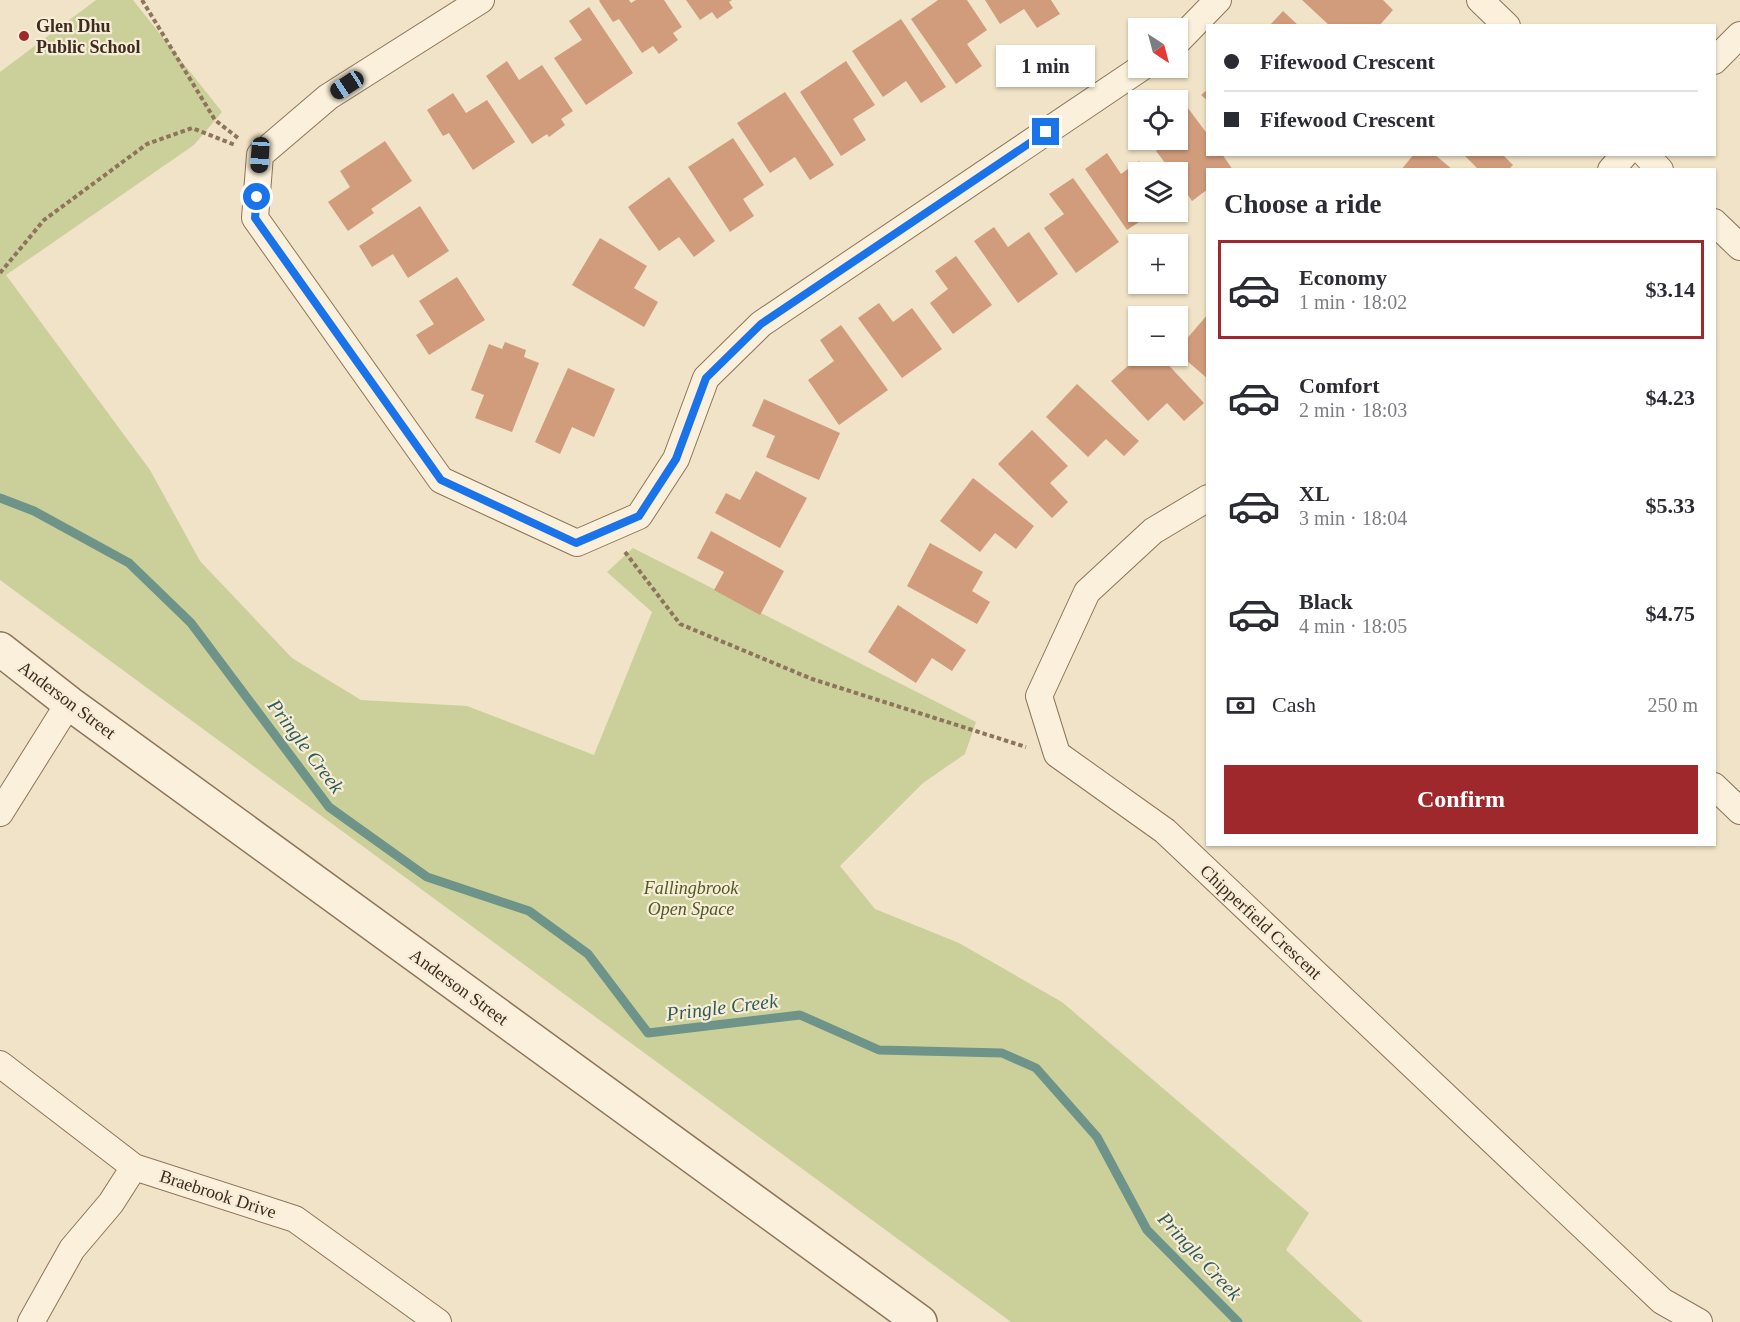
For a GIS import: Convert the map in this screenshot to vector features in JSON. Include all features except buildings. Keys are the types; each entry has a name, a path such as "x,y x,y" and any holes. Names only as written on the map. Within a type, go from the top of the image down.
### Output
{"street":[{"path":"481,0 328,97 260,155 255,218 441,480 576,543 639,516 676,459 706,378 761,324 1128,77"},
{"path":"1188,31 1218,0"},
{"path":"1480,0 1505,24"},
{"path":"1716,59 1740,35"},
{"path":"1613,168 1623,156"},
{"path":"1646,156 1658,168"},
{"path":"1716,224 1740,247"},
{"name":"Chipperfield Crescent","path":"1206,499 1153,531 1087,592 1039,696 1057,754 1165,831 1662,1301 1699,1322"},
{"name":"Anderson Street","path":"0,649 69,703 921,1322"},
{"path":"0,813 69,703"},
{"path":"1716,788 1740,811"},
{"name":"Braebrook Drive","path":"0,1064 134,1167 295,1219 438,1322"},
{"path":"31,1322 72,1249 111,1203 134,1167"}],"path":[{"path":"142,0 215,120 260,155"},
{"path":"0,273 44,220 147,144 192,128 260,155"},
{"path":"608,530 680,624 812,679 1065,759"}],"green space":[{"name":"Fallingbrook Open Space","path":"96,0 133,0 222,112 194,145 6,275 150,470 200,561 292,658 361,700 467,706 594,755 652,612 607,572 633,548 976,722 965,754 923,783 840,866 875,909 959,943 1062,1002 1309,1213 1286,1250 1363,1322 1011,1322 0,580 0,72"}],"waterway":[{"name":"Pringle Creek","path":"0,498 34,511 129,563 191,623 329,807 427,877 529,911 588,954 648,1033 800,1015 879,1050 1002,1053 1036,1068 1097,1137 1147,1230 1238,1322"}],"place":[{"name":"Glen Dhu Public School","path":"24,36"}],"route":[{"path":"257,197 255,218 441,480 576,543 639,516 676,459 706,378 761,324 1046,132"}]}
